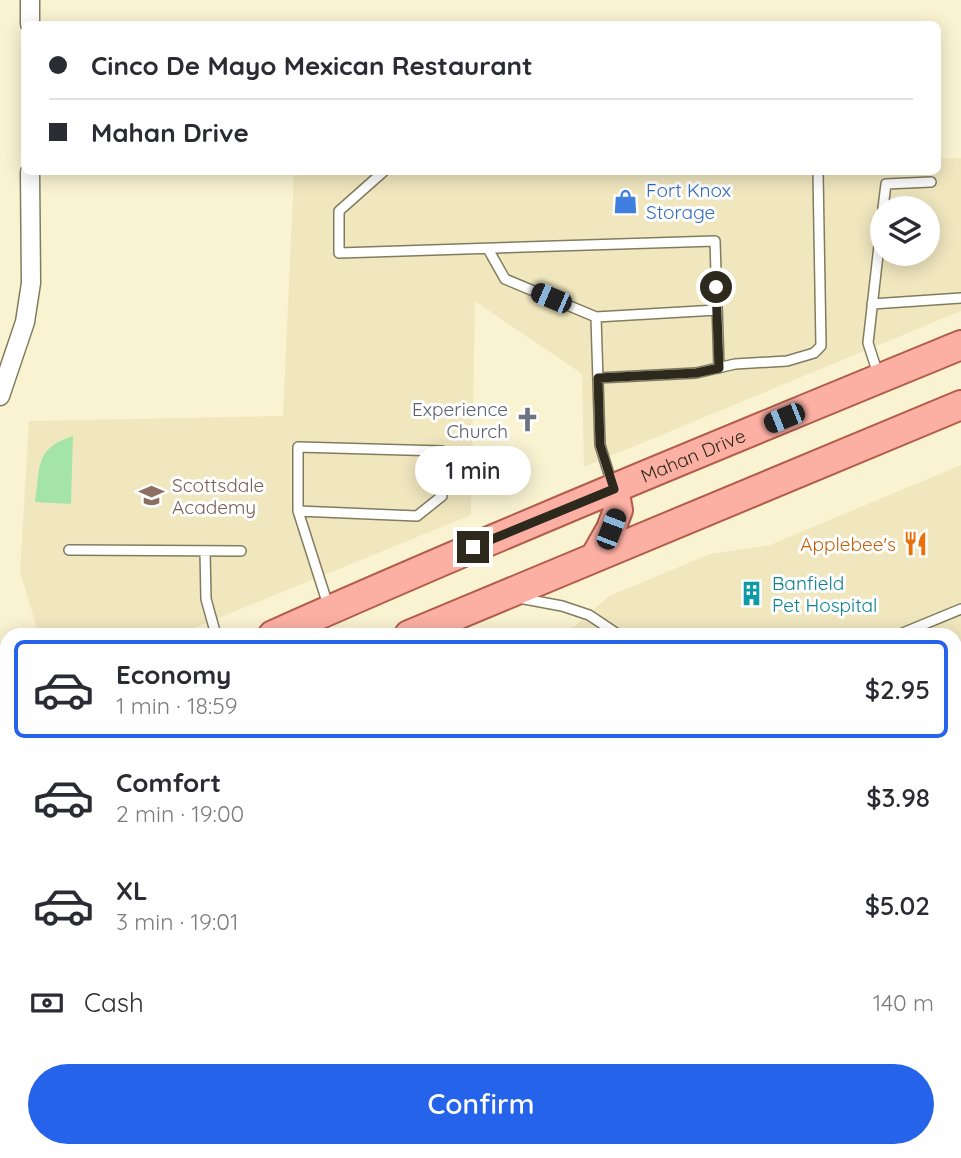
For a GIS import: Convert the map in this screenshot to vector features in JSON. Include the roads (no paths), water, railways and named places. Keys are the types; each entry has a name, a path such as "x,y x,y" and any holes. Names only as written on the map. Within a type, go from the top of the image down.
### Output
{"main road":[{"name":"Mahan Drive","path":"289,628 961,345"},
{"path":"426,628 961,405"},
{"path":"595,557 618,510 614,489"}],"street":[{"path":"30,0 30,21"},
{"path":"0,396 24,322 31,283 30,175"}],"lane":[{"path":"380,175 339,211 339,254 715,241 719,368"},
{"path":"598,378 696,373 735,364 787,361 814,353 821,346 818,175"},
{"path":"884,196 886,184 931,182"},
{"path":"488,249 505,279 596,317 717,310"},
{"path":"876,266 868,343 880,379"},
{"path":"872,304 961,298"},
{"path":"596,317 600,445 614,489"},
{"path":"298,511 417,516 442,496 442,451 298,447 298,511 330,610"},
{"path":"69,550 241,551"},
{"path":"205,551 206,599 214,628"},
{"path":"504,595 562,606 589,615 608,628"},
{"path":"915,628 961,609"}],"place":[{"name":"Fort Knox Storage","path":"626,201"},
{"name":"Experience Church","path":"528,420"},
{"name":"Scottsdale Academy","path":"152,496"},
{"name":"Applebee's","path":"916,544"},
{"name":"Banfield Pet Hospital","path":"752,594"}]}
